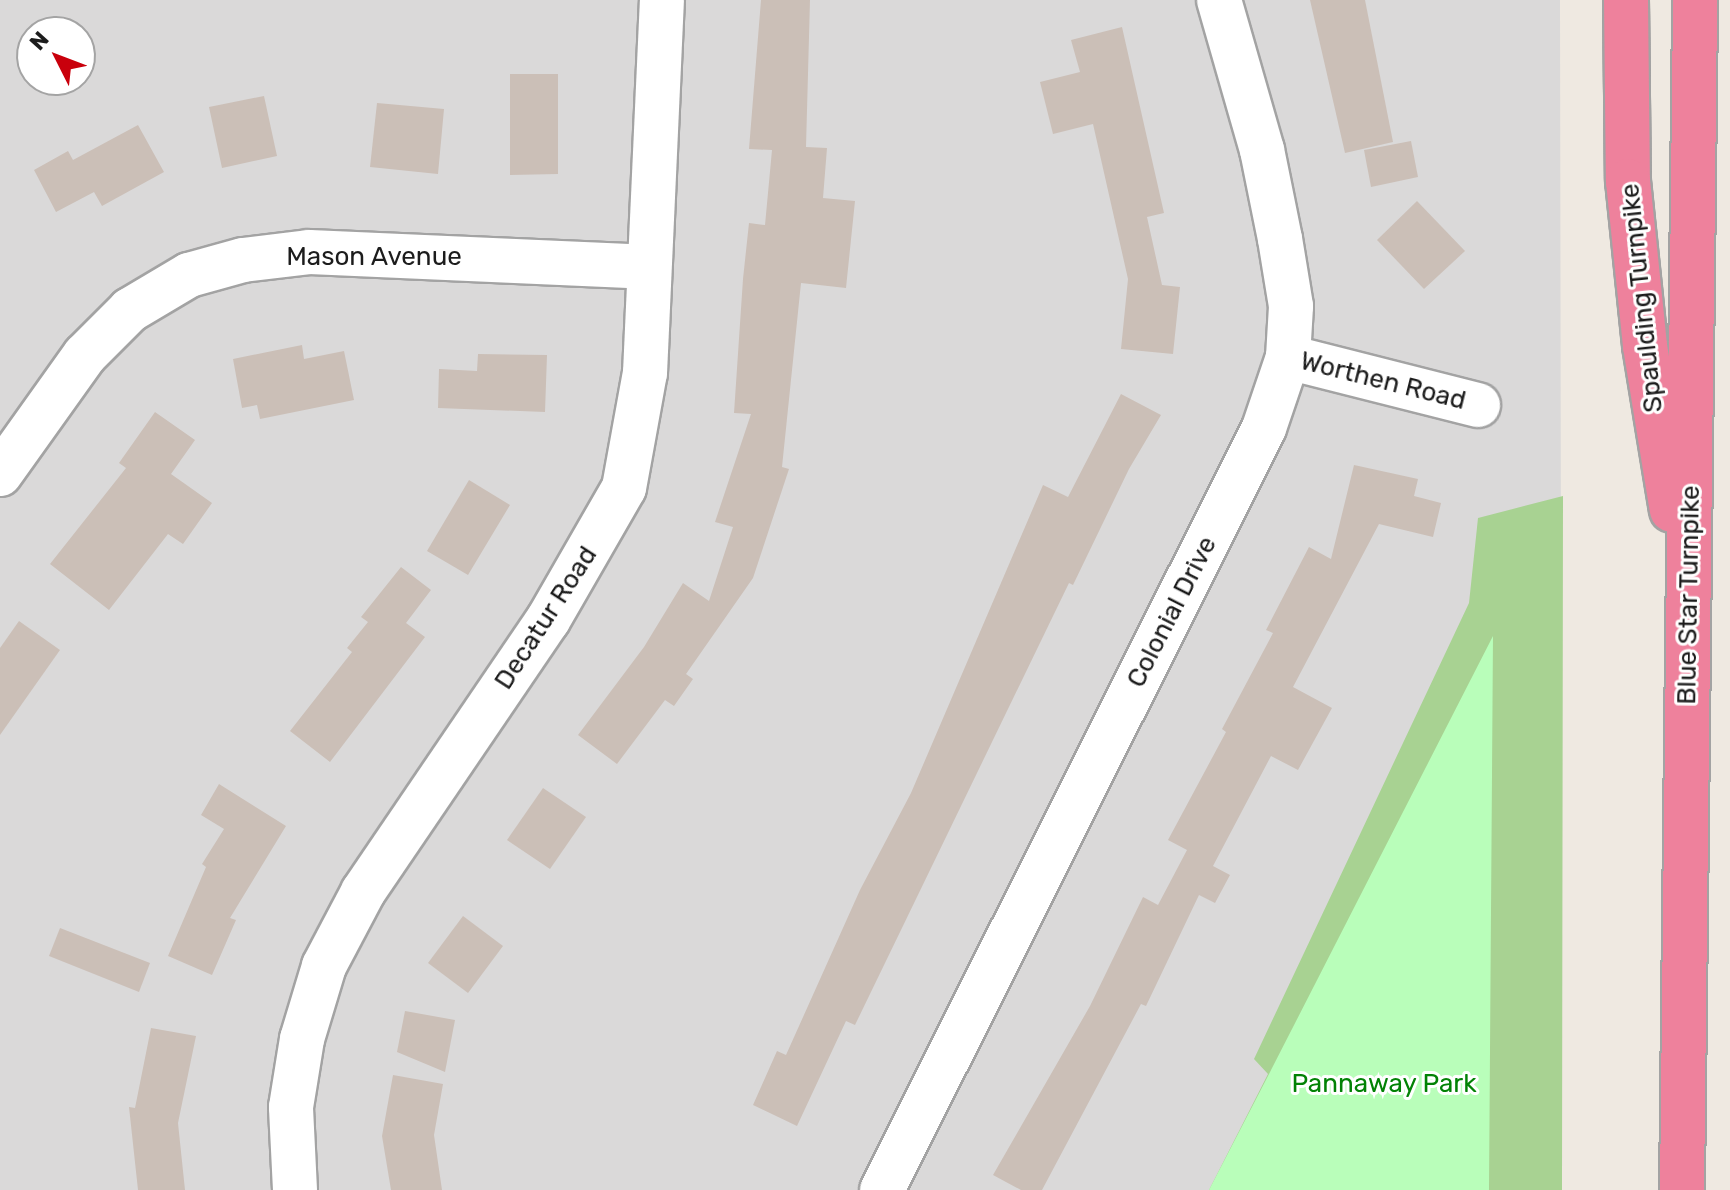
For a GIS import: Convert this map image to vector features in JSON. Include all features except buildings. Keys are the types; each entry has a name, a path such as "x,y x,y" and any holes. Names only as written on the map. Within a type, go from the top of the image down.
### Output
{"highway":[{"name":"Spaulding Turnpike","path":"1626,0 1628,181 1645,346 1659,451 1689,593"},
{"name":"Blue Star Turnpike","path":"1682,1190 1695,0"}],"street":[{"name":"Decatur Road","path":"295,1190 291,1107 302,1039 324,966 363,892 548,620 624,488 645,373 647,267 662,0"},
{"name":"Colonial Drive","path":"882,1190 1264,428 1288,357 1291,306 1280,239 1262,150 1219,0"},
{"name":"Mason Avenue","path":"0,474 85,355 130,310 189,275 243,260 309,252 647,267"},
{"name":"Worthen Road","path":"1288,357 1478,405"}],"shaded area":[{"path":"0,0 1560,0 1562,1190 0,1190"}],"green space":[{"path":"1563,496 1562,1190 1209,1190 1268,1074 1254,1059 1469,603 1478,518"},
{"name":"Pannaway Park","path":"1493,636 1489,1190 1209,1190 1269,1074"}]}
